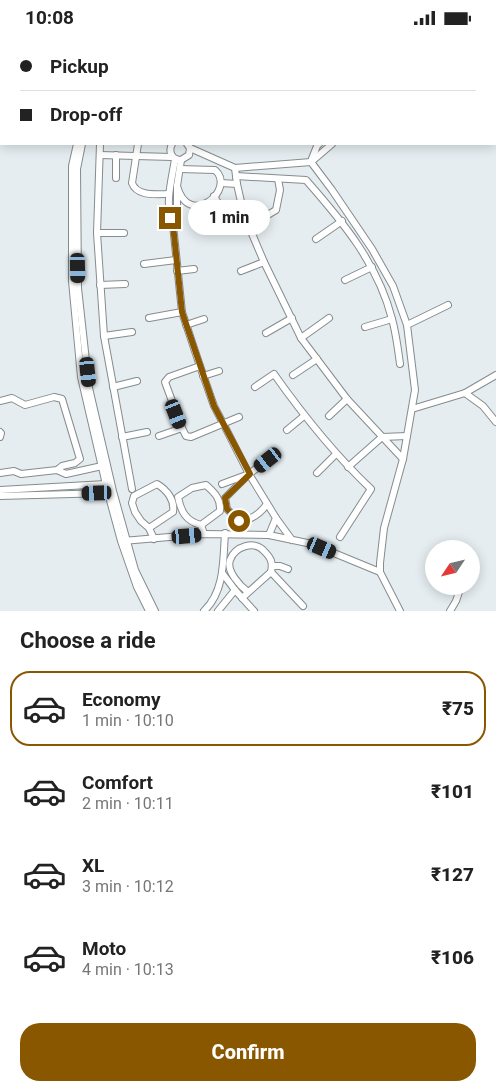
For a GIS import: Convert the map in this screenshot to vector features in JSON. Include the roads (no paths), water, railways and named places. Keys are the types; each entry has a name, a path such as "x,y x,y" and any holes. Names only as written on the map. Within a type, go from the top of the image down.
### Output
{"street":[{"path":"77,145 72,167 72,281 81,377 108,493 138,587 149,611"},
{"path":"82,145 77,169 78,288 89,389 124,541 135,570 155,611"},
{"path":"100,145 97,233 104,336 132,489"},
{"path":"138,145 132,183 136,191 169,195"},
{"path":"172,145 170,151 176,158 180,169 177,186 177,219 173,225"},
{"path":"311,162 318,145"},
{"path":"100,155 187,157 188,146 236,168 311,162 331,145"},
{"path":"116,155 116,178"},
{"path":"176,158 169,195 170,218 173,225 182,312 200,366 223,423 276,519 292,540"},
{"path":"311,162 372,249 393,286 407,325 416,391 402,459 384,528 380,572 400,611"},
{"path":"236,168 237,184 246,220 301,338 347,399 402,459"},
{"path":"177,186 183,200 197,207 205,204 214,196 219,190 221,183 219,174 215,170 180,169"},
{"path":"236,176 306,180 342,221 372,267 392,319 400,364"},
{"path":"246,220 266,216 276,210 280,190 278,179"},
{"path":"221,183 237,184"},
{"path":"214,196 225,215"},
{"path":"316,239 342,221"},
{"path":"97,233 124,233"},
{"path":"144,264 176,260"},
{"path":"241,271 264,262"},
{"path":"345,280 372,267"},
{"path":"177,271 194,269"},
{"path":"100,285 125,283"},
{"path":"407,325 448,305"},
{"path":"149,318 182,312"},
{"path":"266,333 292,318"},
{"path":"301,338 330,318"},
{"path":"186,325 204,319"},
{"path":"365,327 392,319"},
{"path":"104,336 132,332"},
{"path":"292,375 317,359"},
{"path":"200,366 169,377 165,382 184,434 188,437 239,417"},
{"path":"204,376 218,371"},
{"path":"255,387 274,374 304,416 336,454 371,489 340,537"},
{"path":"412,409 464,393 496,375"},
{"path":"113,387 137,381"},
{"path":"464,393 483,406 496,422"},
{"path":"0,401 12,398 25,405 54,397 62,399 80,459 57,470"},
{"path":"329,416 347,399"},
{"path":"287,430 304,416"},
{"path":"159,436 182,428"},
{"path":"0,432 0,437"},
{"path":"122,437 147,432"},
{"path":"348,467 382,437 407,436"},
{"path":"317,473 336,454"},
{"path":"268,460 225,498 227,509 239,521 248,521 268,504"},
{"path":"0,473 14,471 21,474 57,470 66,474 102,466"},
{"path":"222,484 250,474"},
{"path":"0,490 106,484"},
{"path":"149,528 173,512 174,505 166,489 157,484 134,496 132,503 135,513 149,528 154,539"},
{"path":"206,485 215,493 220,504 220,511 201,525 190,521 184,516 178,497 192,489 206,485"},
{"path":"0,496 108,493"},
{"path":"269,535 276,519"},
{"path":"201,525 204,534"},
{"path":"124,541 225,533 269,535 312,544 380,572"},
{"path":"204,611 209,606 218,589 222,574 225,533"},
{"path":"248,592 233,575 230,568 230,560 235,553 254,543 262,547 271,558 272,569 303,606"},
{"path":"242,598 272,569 280,566 288,569"},
{"path":"222,574 254,611"},
{"path":"218,611 235,590"},
{"path":"450,611 458,595"}]}
